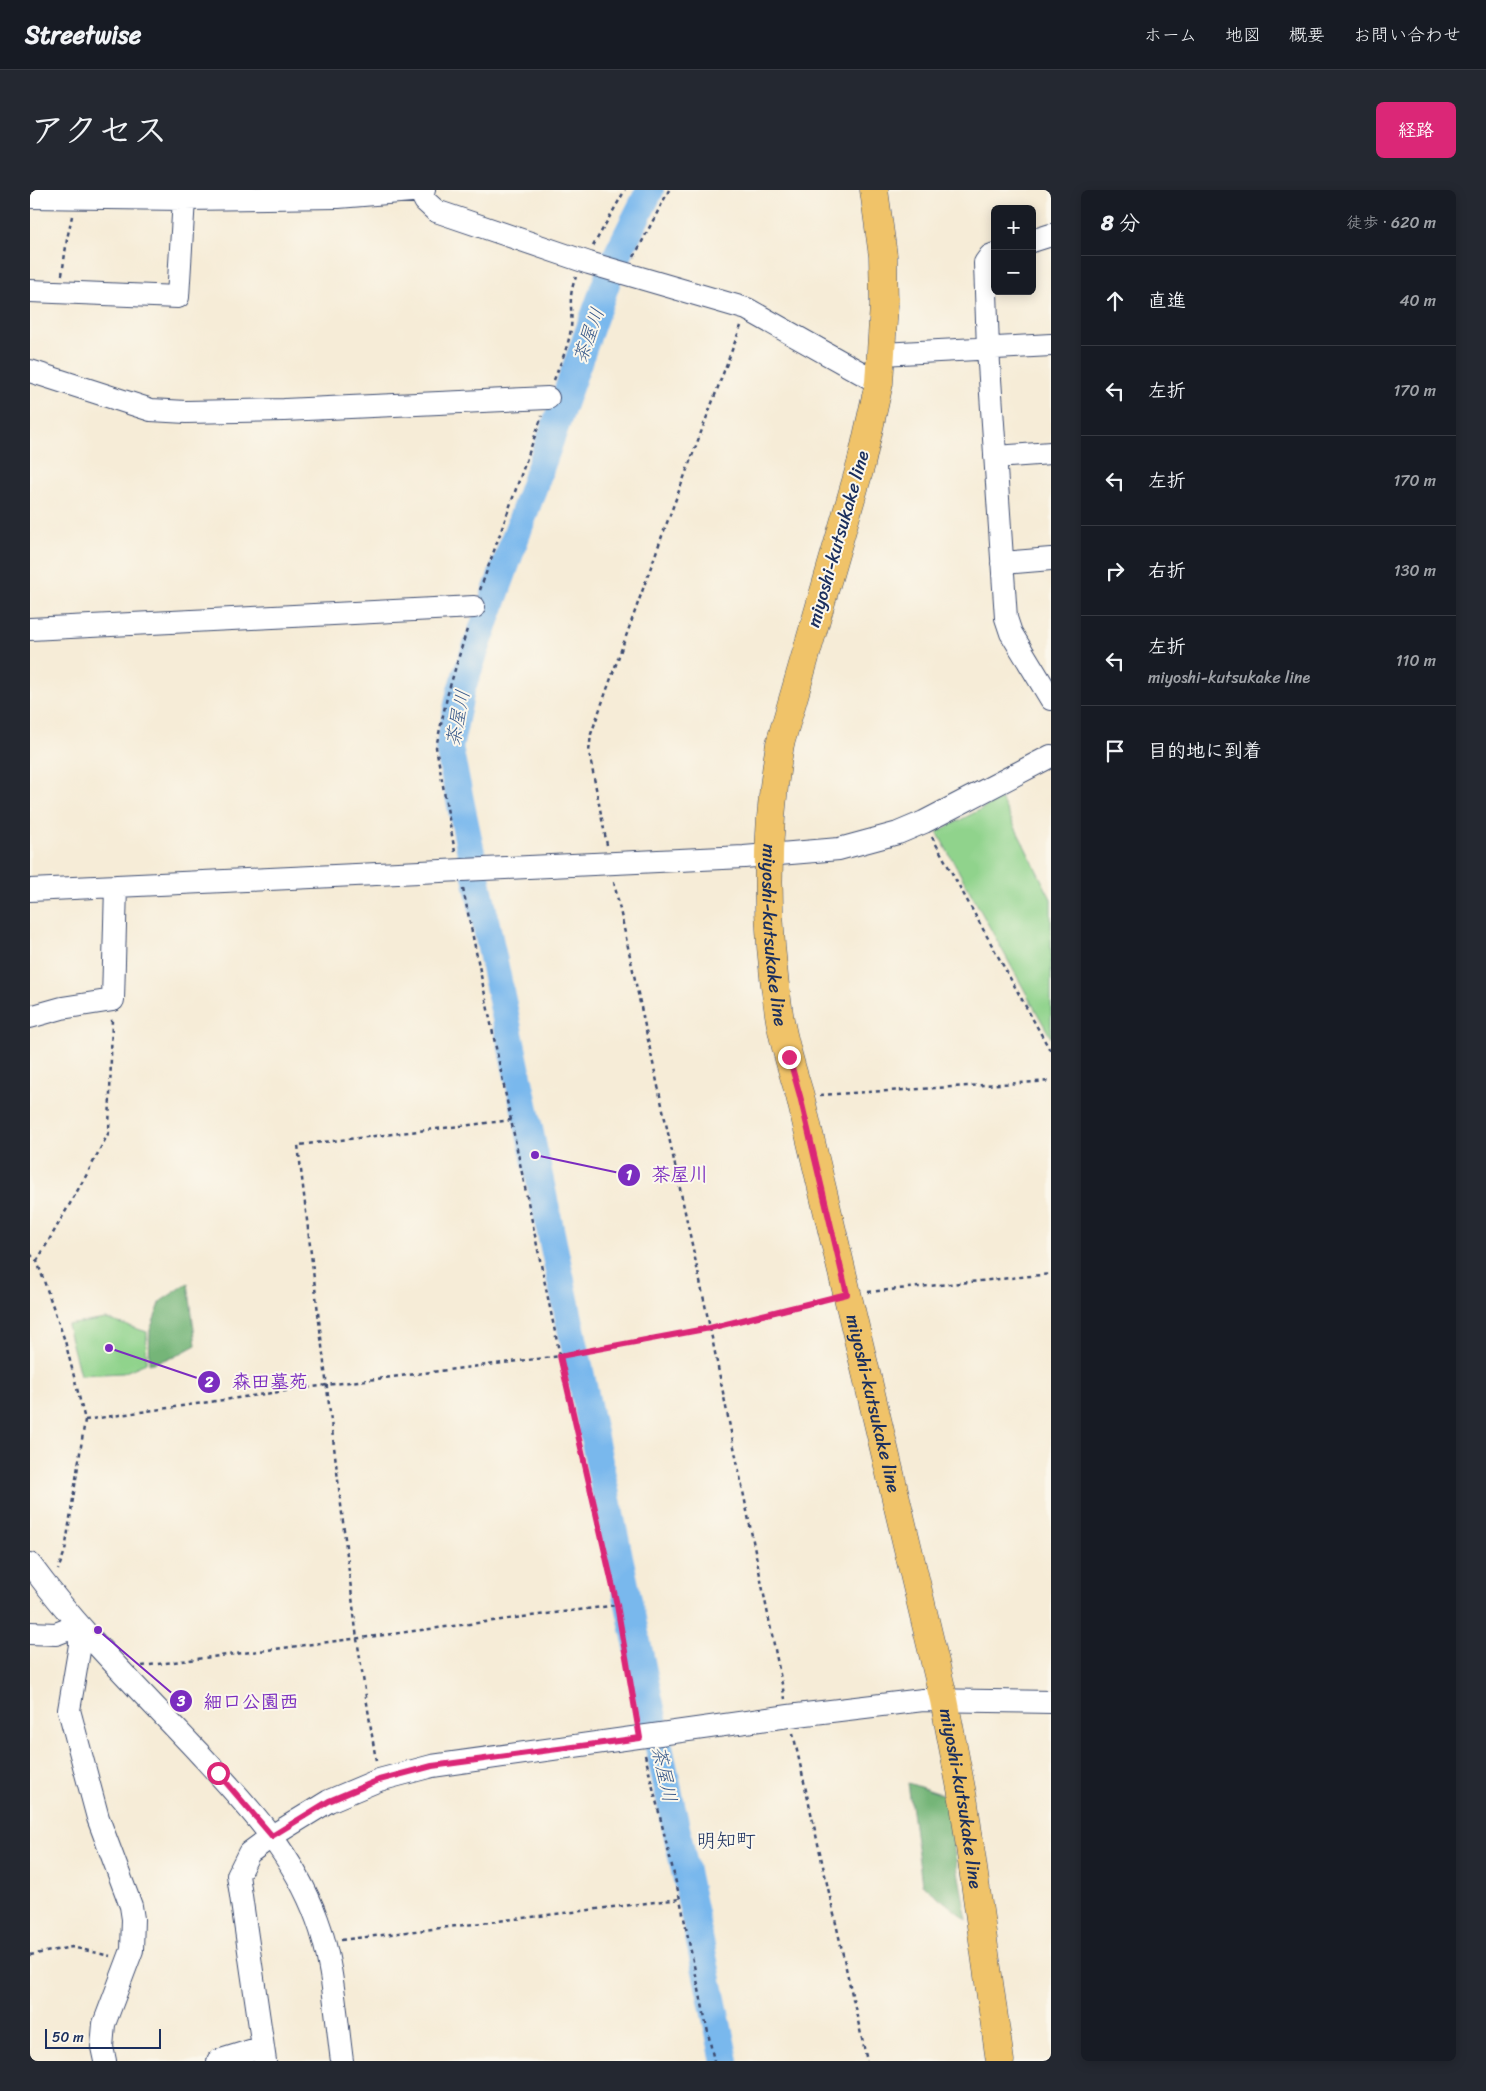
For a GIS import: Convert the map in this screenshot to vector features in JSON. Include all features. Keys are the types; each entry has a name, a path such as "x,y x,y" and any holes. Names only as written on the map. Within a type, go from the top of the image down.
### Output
{"main road":[{"name":"miyoshi-kutsukake line","path":"874,190 883,256 884,305 879,382 861,464 780,744 773,785 768,855 773,963 779,1015 944,1700 964,1804 1000,2061"}],"street":[{"path":"30,197 184,199 338,196 422,191 425,201 436,211 586,262 747,309 879,382"},
{"path":"30,291 178,297 184,199"},
{"path":"1036,240 1051,235"},
{"path":"991,256 985,263 988,349 1006,618 1011,633 1051,699"},
{"path":"882,354 1051,345"},
{"path":"30,371 151,410 186,412 548,398"},
{"path":"995,457 1051,453"},
{"path":"1002,563 1051,559"},
{"path":"30,629 474,607"},
{"path":"30,890 610,863 839,850 898,833 924,822 1051,756"},
{"path":"30,1018 62,1008 113,1000 116,886"},
{"path":"37,1577 79,1625 257,1816 286,1856 318,1920 329,1968 342,2061"},
{"path":"30,1633 56,1634 79,1625"},
{"path":"79,1625 80,1646 69,1710 98,1818 131,1906 133,1919 132,1950 104,2024 102,2047 105,2061"},
{"path":"218,2061 264,2054 238,1875 249,1853 272,1836 329,1801 379,1780 432,1766 789,1716 923,1700 1051,1702"}],"path":[{"path":"626,190 572,286 569,337 474,607 448,693 436,747 459,869 560,1356 617,1605 641,1738 680,1899 714,2061"},
{"path":"625,273 669,190"},
{"path":"62,292 67,239 76,198"},
{"path":"747,309 662,536 591,734 589,752 610,863 710,1328 789,1716 867,2061"},
{"path":"924,822 1051,1052"},
{"path":"37,1261 109,1132 113,1000"},
{"path":"800,1096 1051,1081"},
{"path":"379,1780 357,1639 298,1145 512,1120"},
{"path":"30,1254 37,1261 65,1341 86,1420 65,1551 37,1577"},
{"path":"86,1420 327,1385 560,1356 710,1328 847,1294 1051,1274"},
{"path":"120,1668 617,1605"},
{"path":"323,1942 680,1899"},
{"path":"30,1955 72,1947 128,1960"}],"green space":[{"path":"1001,799 1051,899 1051,1038 937,832"},
{"path":"188,1283 196,1345 174,1357 149,1364 150,1330 161,1301"},
{"path":"106,1319 147,1332 146,1363 123,1373 80,1375 67,1325"},
{"path":"908,1783 944,1795 967,1920 922,1884"}],"waterway":[{"name":"茶屋川","path":"650,190 614,261 461,690 449,748 725,2061"}],"place":[{"name":"茶屋川","path":"535,1155"},
{"name":"森田墓苑","path":"109,1348"},
{"name":"細口公園西","path":"98,1630"}],"district":[{"name":"明知町","path":"726,1840"}],"route":[{"path":"218,1773 257,1816 272,1836 329,1801 379,1780 432,1766 640,1738 617,1605 560,1356 710,1328 847,1294 789,1057"}]}
